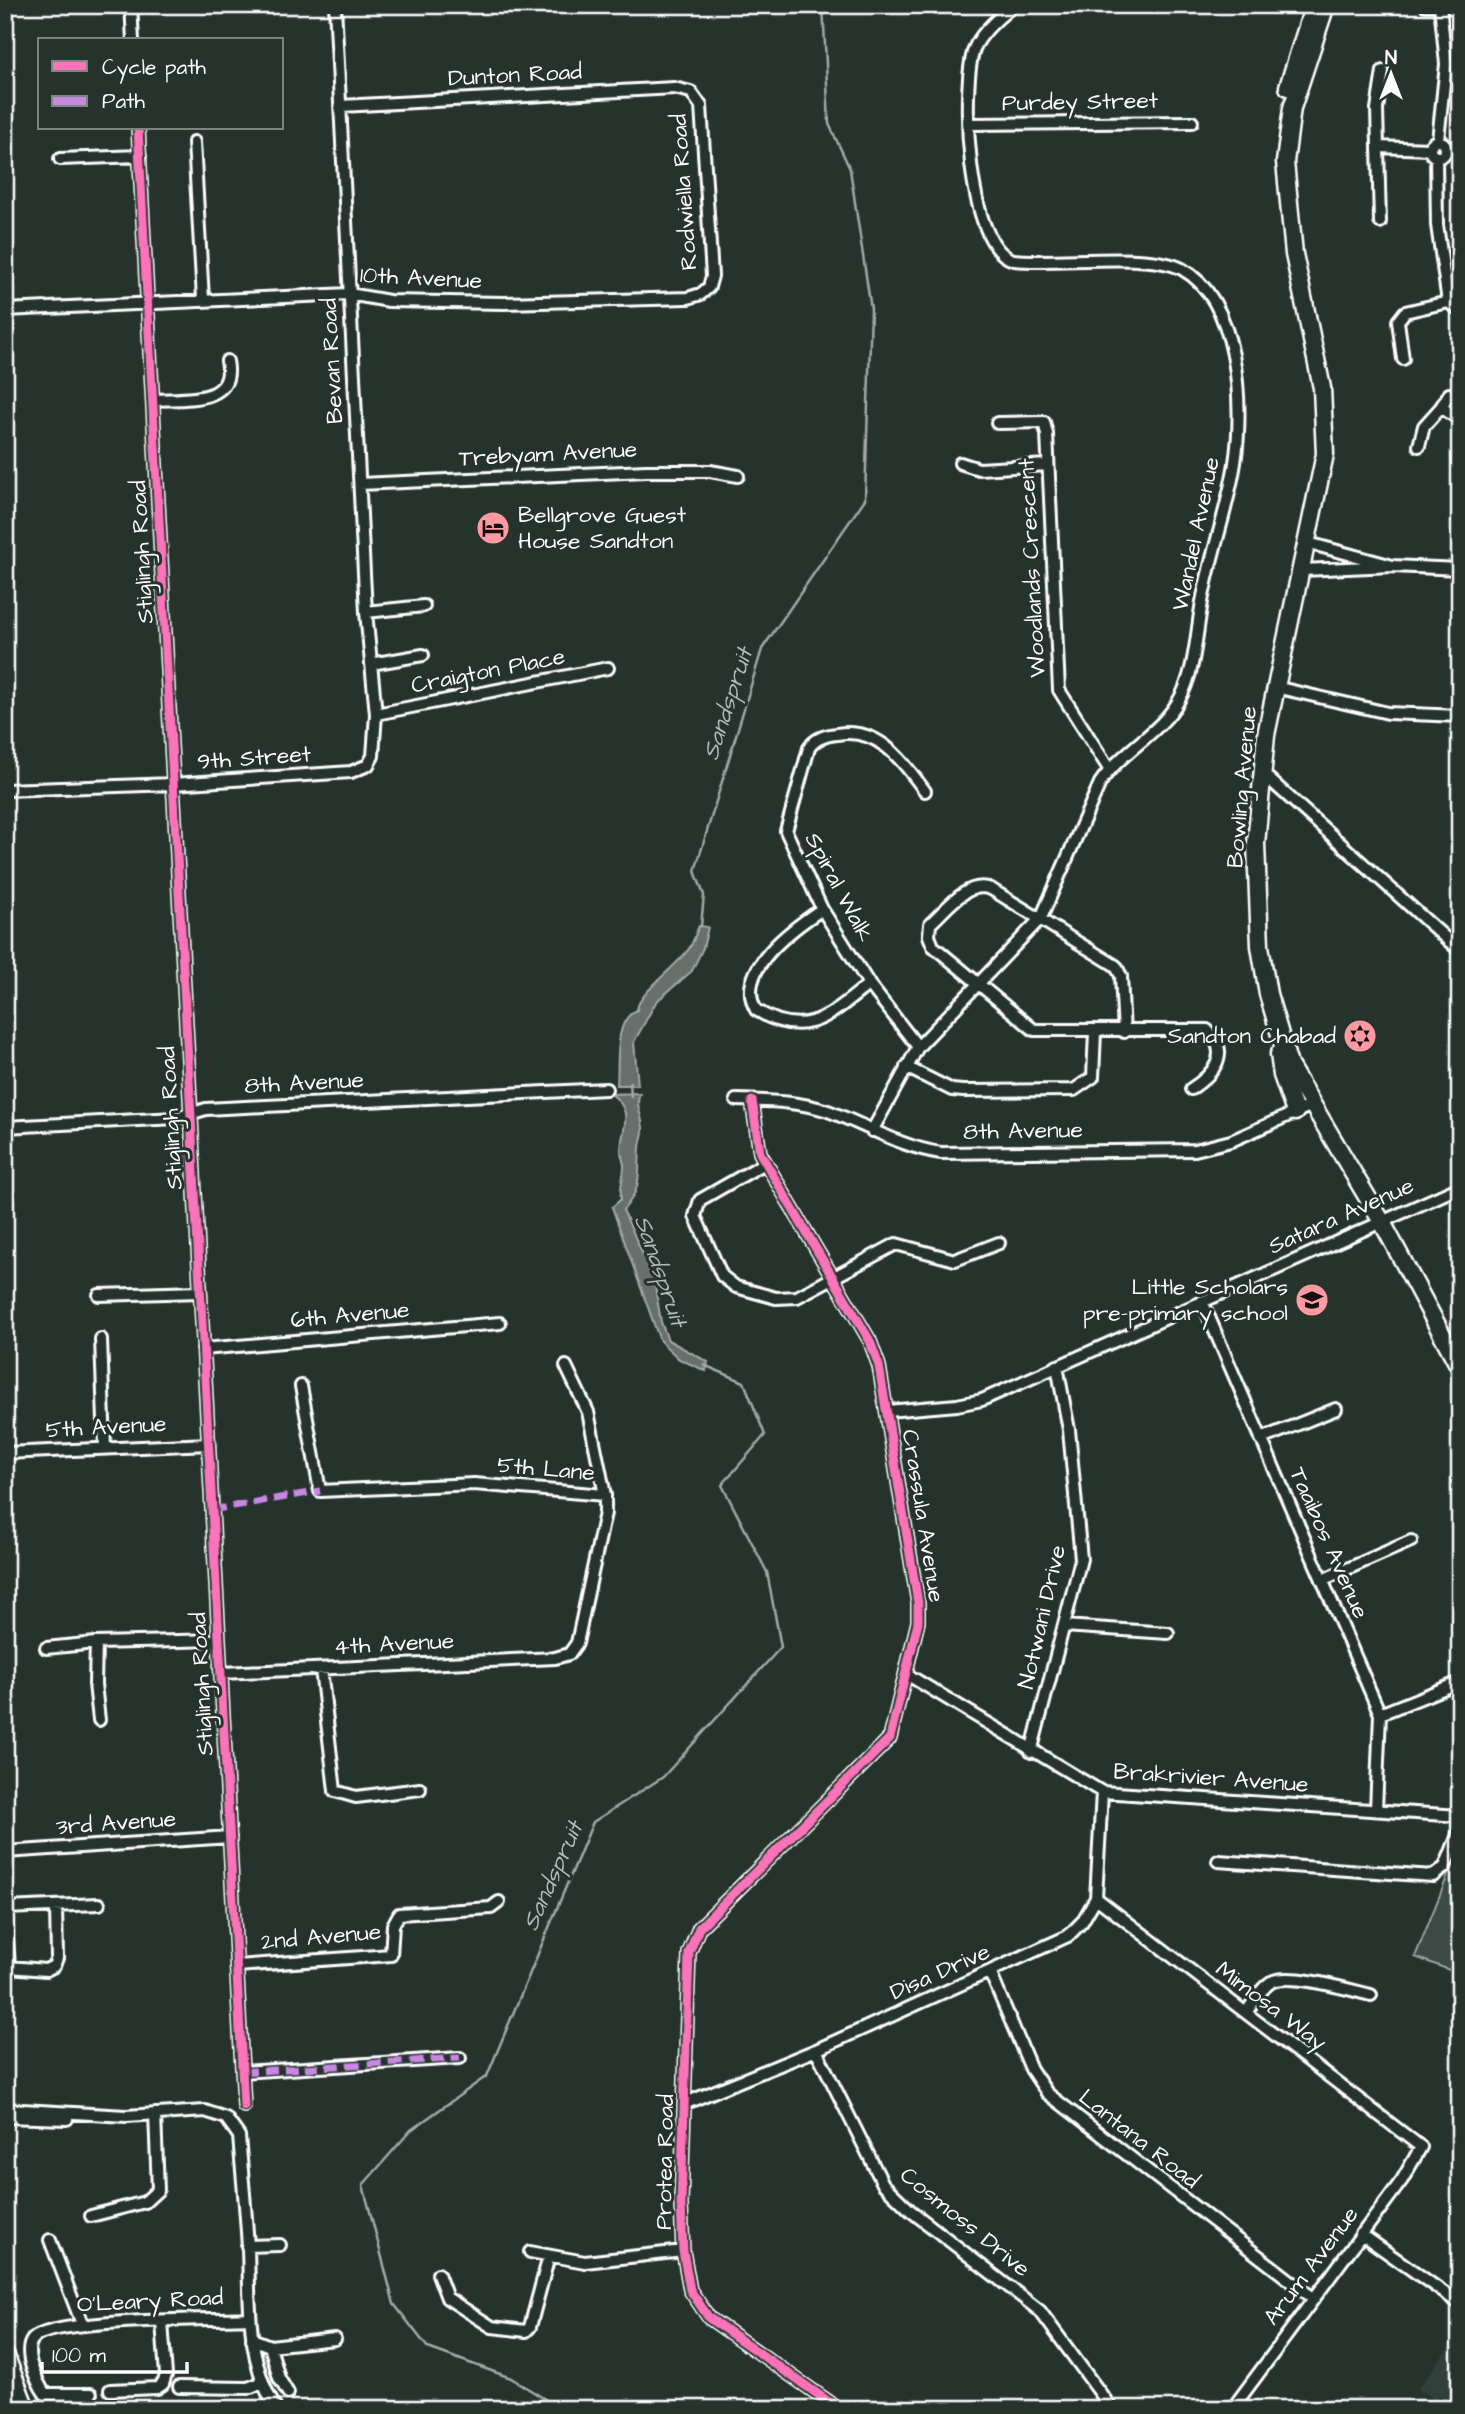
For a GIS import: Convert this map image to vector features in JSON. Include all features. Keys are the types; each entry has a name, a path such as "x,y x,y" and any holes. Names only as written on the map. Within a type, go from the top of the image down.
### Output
{"main road":[{"name":"Bowling Avenue","path":"1294,254 1287,240 1277,172 1277,143 1283,100 1314,5"},
{"name":"Bowling Avenue","path":"1325,5 1292,108 1287,136 1285,171 1294,254 1318,363 1325,412 1324,461 1275,687 1261,772 1256,844 1257,903 1263,967 1278,1035 1294,1074 1382,1222 1460,1368"},
{"path":"1278,1035 1280,1066 1295,1112"},
{"path":"5,2357 25,2409"},
{"path":"5,2378 19,2409"}],"street":[{"path":"131,5 133,38"},
{"name":"Bevan Road","path":"335,5 366,612 376,714"},
{"name":"Wandel Avenue","path":"872,1131 918,1047 1041,918 1100,783 1109,769 1167,719 1187,682 1204,590 1236,460 1235,365 1215,298 1195,278 1162,261 1021,261 1002,255 988,232 973,186 969,124 975,47 1014,5"},
{"path":"1378,146 1444,156 1447,56 1439,5 1424,5"},
{"path":"1380,222 1377,109 1383,71"},
{"name":"Dunton Road","path":"341,106 674,88 691,92"},
{"name":"Rodwiella Road","path":"691,92 701,106 712,276 707,290"},
{"name":"Purdey Street","path":"969,124 1192,121"},
{"name":"Stiglingh Road","path":"138,130 244,2106"},
{"path":"194,142 203,299"},
{"path":"1443,145 1460,149"},
{"path":"1433,153 1435,200 1448,302"},
{"path":"60,159 140,156"},
{"name":"10th Avenue","path":"5,310 349,294 389,301 504,303 688,298 707,290"},
{"path":"1403,359 1398,321 1405,313 1448,302 1460,310"},
{"path":"154,400 206,397 222,391 227,381 228,361"},
{"path":"1419,446 1424,426 1449,394"},
{"path":"1441,407 1460,420"},
{"name":"Woodlands Crescent","path":"997,423 1041,420 1047,434 1059,690 1109,769"},
{"path":"960,463 979,469 1048,465"},
{"name":"Trebyam Avenue","path":"360,484 659,470 738,475"},
{"path":"1308,543 1392,566"},
{"path":"1302,570 1392,566 1460,569"},
{"path":"366,612 424,606"},
{"path":"371,664 423,655"},
{"name":"Craigton Place","path":"376,714 608,668"},
{"path":"1275,687 1388,713 1460,716"},
{"name":"9th Street","path":"5,790 173,784 359,770 368,765 373,756 376,714"},
{"name":"Spiral Walk","path":"918,1047 869,984 822,909 786,831 812,743 828,735 843,733 870,737 893,750 925,791"},
{"path":"1261,772 1457,945"},
{"path":"1124,1031 1121,976 1116,966 991,889 976,886 930,924 929,936 933,946 1034,1030 1095,1032 1207,1030 1215,1040 1218,1061 1211,1076 1191,1089"},
{"path":"822,909 785,935 766,958 754,976 751,998 753,1006 758,1012 775,1018 799,1023 818,1022 869,984"},
{"path":"906,1067 957,1091 1074,1090 1093,1077 1095,1032"},
{"name":"8th Avenue","path":"5,1127 176,1118 206,1110 262,1106 606,1089"},
{"name":"8th Avenue","path":"736,1100 792,1102 827,1111 921,1150 941,1153 1181,1151 1231,1141 1312,1105"},
{"name":"Crassula Avenue","path":"699,1928 890,1738 908,1675 918,1622 918,1603 887,1411 870,1341 765,1163 754,1128 752,1101"},
{"path":"765,1163 696,1204 695,1216 722,1276 736,1287 784,1299 797,1297 896,1244 955,1260 999,1243"},
{"name":"Satara Avenue","path":"887,1411 982,1400 1460,1187"},
{"path":"99,1295 200,1292"},
{"name":"Taaibos Avenue","path":"1202,1301 1380,1714 1376,1810"},
{"name":"6th Avenue","path":"203,1349 500,1324"},
{"path":"101,1339 105,1448"},
{"path":"566,1366 588,1412 605,1495"},
{"name":"Notwani Drive","path":"1031,1752 1079,1573 1081,1539 1069,1430 1057,1366"},
{"name":"5th Lane","path":"301,1386 320,1491 474,1484 605,1495 605,1513 577,1643 569,1654"},
{"path":"1261,1439 1336,1409"},
{"name":"5th Avenue","path":"5,1453 209,1444"},
{"path":"1322,1580 1411,1541"},
{"path":"1064,1626 1168,1633"},
{"path":"46,1648 96,1643 219,1640"},
{"path":"96,1643 95,1684 99,1720"},
{"name":"4th Avenue","path":"222,1673 555,1658 569,1654"},
{"path":"321,1669 335,1791 356,1797 420,1789"},
{"name":"Brakrivier Avenue","path":"908,1675 1031,1752 1102,1792 1460,1816"},
{"path":"1380,1714 1460,1682"},
{"path":"1096,1898 1102,1792"},
{"path":"1218,1861 1433,1876 1445,1867 1460,1830"},
{"name":"3rd Avenue","path":"5,1852 230,1837"},
{"name":"Disa Drive","path":"686,2103 816,2050 1062,1940 1082,1922 1096,1898"},
{"name":"Mimosa Way","path":"1096,1898 1421,2147"},
{"name":"2nd Avenue","path":"237,1966 391,1955 393,1925 399,1914 491,1908 499,1902"},
{"path":"56,1906 57,1964 46,1970 9,1967 5,1908 56,1906 99,1905"},
{"name":"Protea Road","path":"699,1928 690,1952 681,2204 683,2250 690,2290 709,2318 839,2409"},
{"name":"Lantana Road","path":"990,1972 1031,2069 1047,2092 1312,2298"},
{"path":"1246,2013 1267,1986 1282,1979 1339,1987 1371,1995"},
{"name":"Cosmoss Drive","path":"816,2050 883,2184 911,2211 1040,2311 1112,2409"},
{"path":"242,2072 460,2059"},
{"path":"5,2109 126,2116 205,2111 226,2118 239,2136 252,2339 261,2383 276,2409"},
{"path":"91,2216 145,2202 158,2190 155,2114"},
{"path":"5,2117 107,2120 126,2116"},
{"name":"Arum Avenue","path":"1232,2409 1402,2180 1421,2147"},
{"path":"1361,2234 1460,2304"},
{"path":"50,2240 82,2324"},
{"path":"247,2246 280,2245"},
{"path":"530,2252 585,2262 683,2250"},
{"path":"438,2274 447,2298 492,2327 519,2333 530,2327 549,2256"},
{"name":"O'Leary Road","path":"90,2395 49,2396 41,2387 29,2347 34,2338 53,2328 82,2324 250,2318"},
{"path":"110,2390 157,2388 163,2384 166,2375 162,2322"},
{"path":"252,2339 270,2346 335,2339"},
{"path":"270,2346 279,2378 288,2393"},
{"path":"179,2387 248,2389 261,2383"}],"shaded area":[{"path":"699,926 708,927 703,948 692,971 656,1002 634,1042 638,1085 617,1085 619,1043 624,1023 629,1015 637,1010 651,988 685,954"},
{"path":"640,1093 638,1103 643,1131 637,1188 623,1210 654,1279 661,1322 668,1340 708,1362 706,1371 679,1359 660,1341 612,1207 621,1199 624,1166 621,1151 625,1114 623,1107 611,1094"},
{"path":"1460,1845 1460,1974 1415,1957"},
{"path":"1460,2332 1460,2409 1453,2409 1418,2389"}],"waterway":[{"name":"Sandspruit","path":"701,926 704,895 695,871 762,649 865,499 871,309 850,169 829,124 823,5"},
{"name":"Sandspruit","path":"630,1082 631,1097"},
{"name":"Sandspruit","path":"561,2409 511,2378 428,2348 394,2304 363,2185 411,2130 487,2076 593,1822 663,1777 781,1647 767,1572 722,1485 765,1435 744,1382 704,1365"}],"marked path":[{"path":"211,1510 320,1491"},
{"path":"242,2072 460,2058"}],"cycle path":[{"path":"138,130 244,2106"},
{"path":"752,1101 760,1153 870,1341 879,1366 918,1603 918,1622 890,1738 699,1928 689,1953 681,2204 683,2251 690,2290 709,2318 839,2409"}],"place":[{"name":"Bellgrove Guest House Sandton","path":"493,528"},
{"name":"Sandton Chabad","path":"1360,1036"},
{"name":"Little Scholars pre-primary school","path":"1312,1300"}]}
